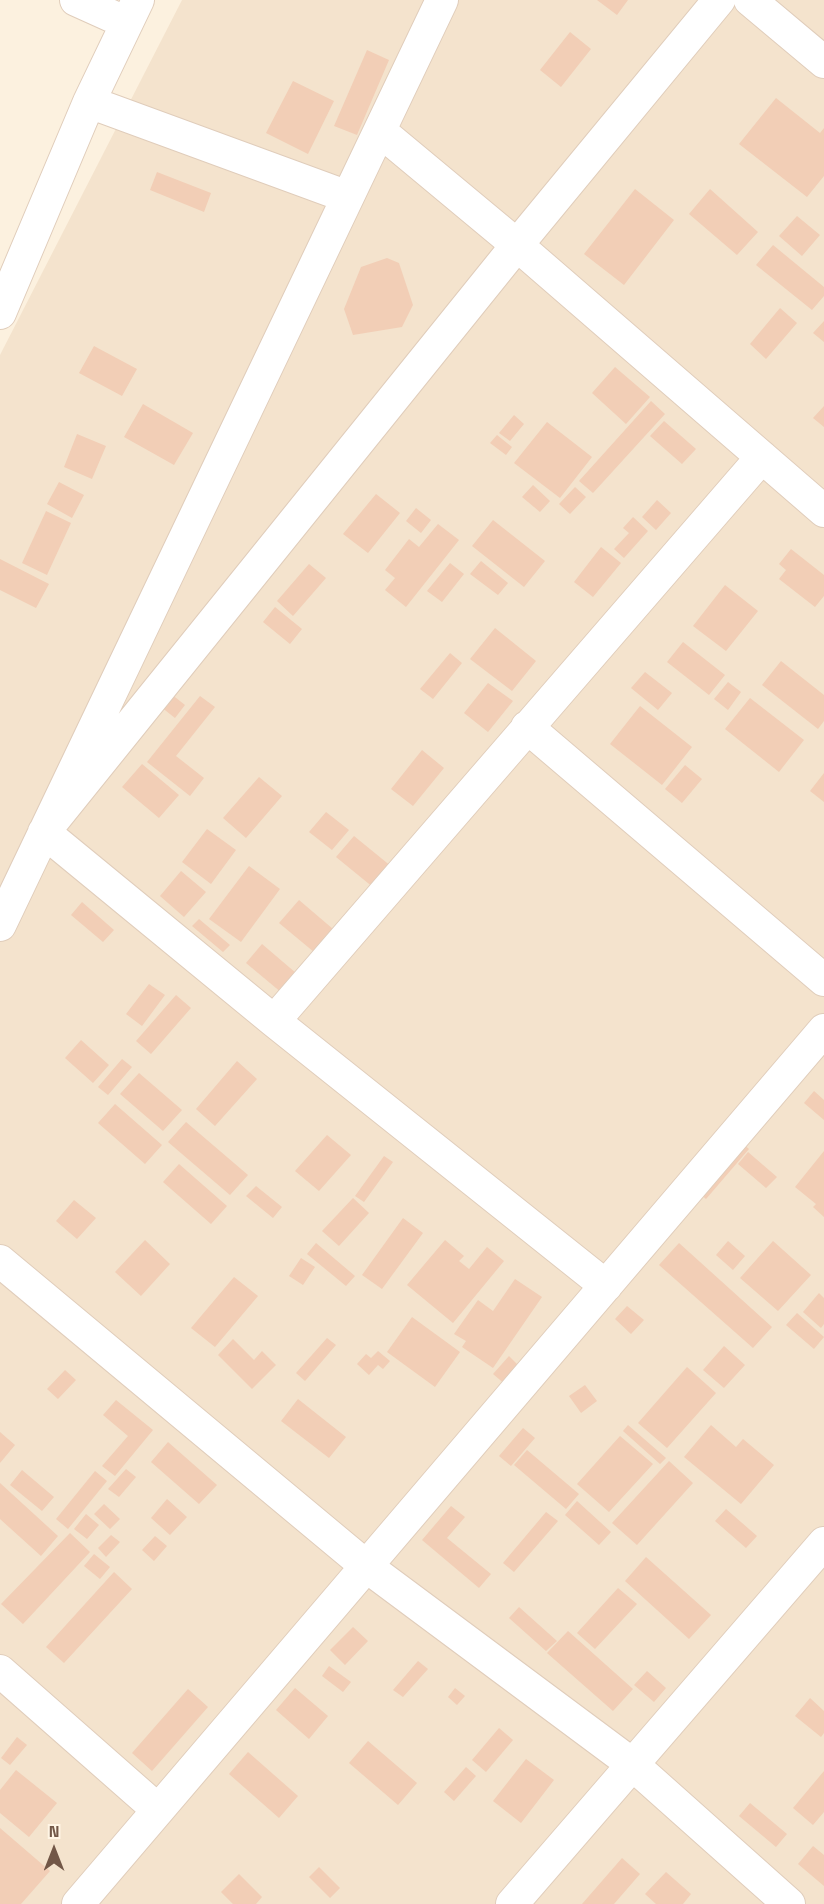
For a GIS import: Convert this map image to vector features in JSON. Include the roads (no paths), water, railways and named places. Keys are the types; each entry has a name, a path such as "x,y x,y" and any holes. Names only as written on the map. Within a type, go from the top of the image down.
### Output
{"street":[{"path":"0,313 89,102 132,12 76,0"},
{"path":"0,925 442,0"},
{"path":"44,832 517,245 719,0"},
{"path":"750,0 824,62"},
{"path":"89,102 348,197"},
{"path":"380,131 517,245 824,511"},
{"path":"274,1021 762,457"},
{"path":"527,727 824,980"},
{"path":"44,832 274,1021 606,1286"},
{"path":"78,1904 824,1030"},
{"path":"0,1261 366,1566 632,1764 789,1904"},
{"path":"512,1904 824,1543"},
{"path":"0,1671 158,1810"}]}
